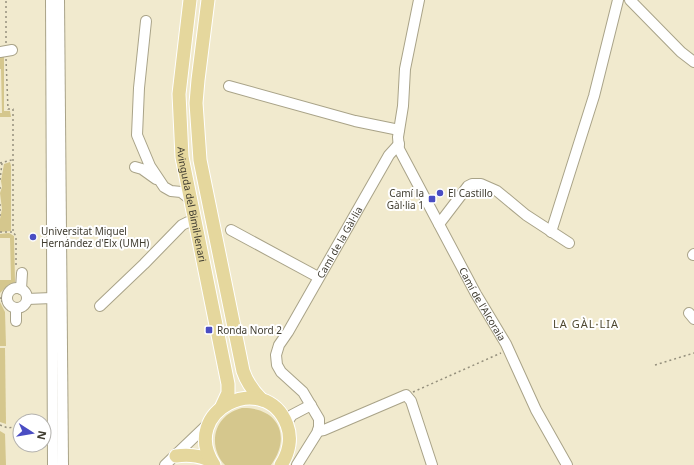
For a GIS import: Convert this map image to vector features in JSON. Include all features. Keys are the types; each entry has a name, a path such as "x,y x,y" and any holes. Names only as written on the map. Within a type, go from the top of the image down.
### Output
{"main road":[{"name":"Avinguda del Bimil·lenari","path":"190,0 179,107 182,157 228,384 228,393 222,406"},
{"name":"Avinguda del Bimil·lenari","path":"208,0 196,103 200,160 243,371 254,393 262,400"},
{"path":"213,463 207,450 206,440 207,429 210,422 215,413 222,406 238,399 247,398 262,400 279,411 286,424 290,436 290,444 288,452 281,465"},
{"path":"176,456 188,454 198,456 213,463"}],"street":[{"path":"50,0 53,465"},
{"path":"59,0 63,465"},
{"path":"399,144 405,69 419,0"},
{"path":"551,232 594,96 618,0"},
{"path":"630,0 681,52 694,62"},
{"path":"146,21 139,88 137,135 150,166 164,187 171,191 182,192 190,199"},
{"path":"229,86 355,121 399,130"},
{"name":"Camí de l'Alcoraia","path":"399,144 402,154 438,224 476,294 509,349 536,410 567,465"},
{"name":"Camí de la Gàl·lia","path":"318,431 319,419 303,392 281,372 277,365 276,355 279,345 288,332 318,277 389,155 399,144"},
{"path":"134,167 142,169 160,181"},
{"path":"438,224 468,186 472,184 481,184 497,191 526,215 569,243"},
{"path":"100,306 155,254 182,225 188,222 195,224"},
{"path":"231,230 318,277"},
{"path":"18,286 19,272"},
{"path":"27,299 52,298 56,294 61,277"},
{"path":"16,308 24,304 27,299 26,293 18,286"},
{"path":"16,308 11,306 3,299 10,291 18,286"},
{"path":"52,298 62,311"},
{"path":"16,308 16,321"},
{"path":"297,465 318,431 324,430 406,395 411,401 432,465"},
{"path":"279,411 288,411 309,402"},
{"path":"286,424 292,415 309,402"},
{"path":"165,465 210,422"}],"path":[{"path":"6,0 8,109 13,109 13,232 16,236 19,272"},
{"path":"0,180 1,163 12,160"},
{"path":"0,204 0,216"},
{"path":"0,232 13,232"},
{"path":"3,299 3,293 9,287 18,286"},
{"path":"406,395 509,349"},
{"path":"655,365 694,352"},
{"path":"0,425 8,428 12,427"}],"shaded area":[{"path":"4,54 4,111 10,111 11,117 0,117 0,113 2,113 0,55"},
{"path":"10,162 11,231 0,232 2,209 0,193 2,187 1,181 4,164"},
{"path":"9,233 14,236 15,282 8,285 0,293 0,280 11,280 10,238 0,238 0,234"},
{"path":"0,302 5,312 6,346 0,346"},
{"path":"0,348 5,348 6,424 0,422"},
{"path":"242,408 265,412 273,418 278,425 281,434 280,444 271,465 225,465 218,455 215,436 219,424 229,413"},
{"path":"0,431 5,434 6,465 0,465"}],"place":[{"name":"El Castillo","path":"440,193"},
{"name":"Camí la Gàl·lia 1","path":"432,199"},
{"name":"Universitat Miguel Hernández d'Elx (UMH)","path":"33,237"},
{"name":"Ronda Nord 2","path":"209,330"}],"district":[{"name":"LA GÀL·LIA","path":"586,323"}]}
